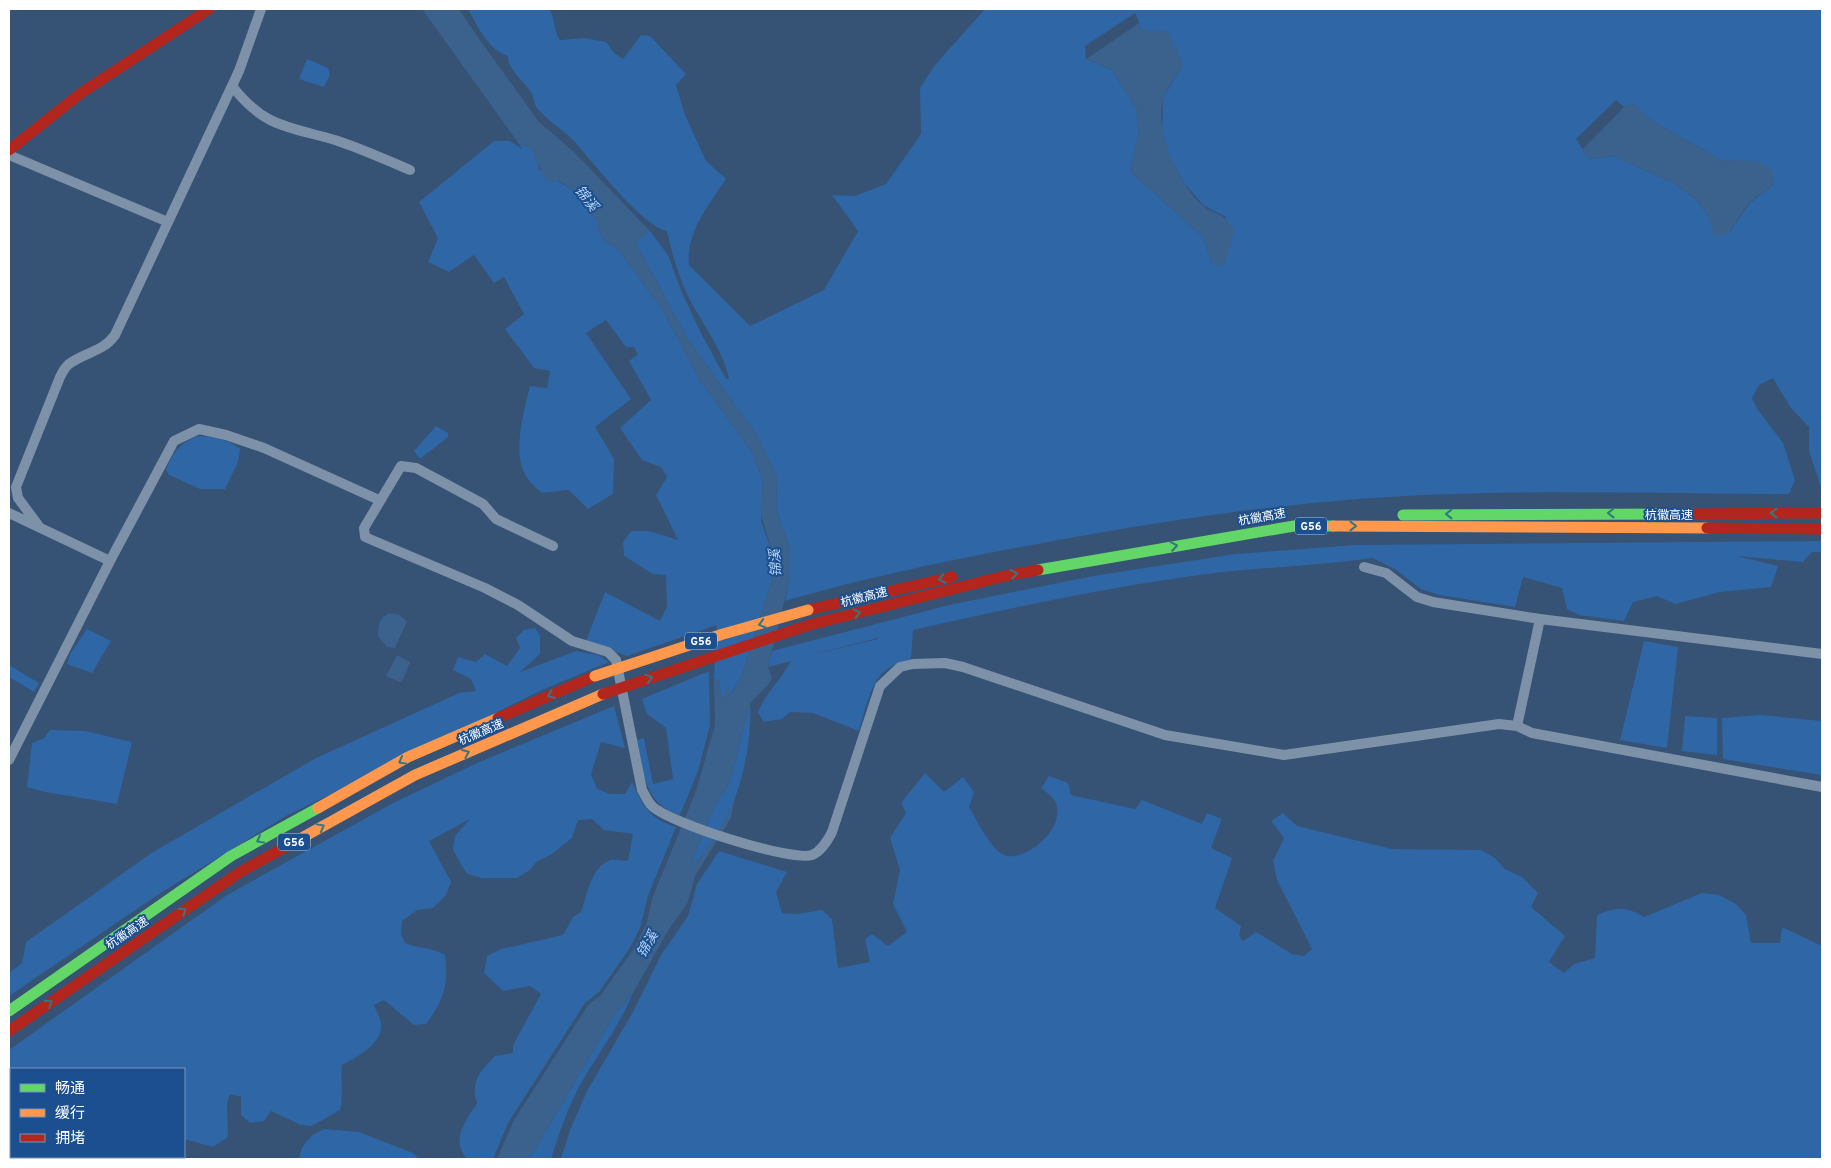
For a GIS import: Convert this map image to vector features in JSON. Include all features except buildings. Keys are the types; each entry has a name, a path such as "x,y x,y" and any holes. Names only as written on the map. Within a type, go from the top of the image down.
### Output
{"main road":[{"path":"9,150 26,135 114,71 209,9"},
{"name":"杭徽高速","path":"9,1011 232,856 408,757 595,676 723,634 808,610 1001,565 1295,515 1822,514"},
{"name":"杭徽高速","path":"9,1031 240,872 415,774 603,694 809,625 1005,576 1294,526 1822,529"}],"street":[{"path":"38,525 18,498 16,487 60,377 68,364 98,351 110,342 115,335 232,86 261,9"},
{"path":"232,86 257,114 278,125 335,140 410,170"},
{"path":"9,155 168,222"},
{"path":"9,760 110,561 174,441 199,429 264,448 379,500"},
{"path":"553,546 496,520 483,504 416,468 401,466 364,528 365,537 485,588 518,606 572,641 608,652 616,660 642,790 652,806 677,821 730,839 798,857 813,854 825,845 832,832 880,686 900,667 913,664 945,663 963,666 1165,735 1284,755 1499,724 1517,726 1532,733 1822,787"},
{"path":"9,513 38,525 110,561"},
{"path":"1364,567 1386,573 1417,597 1433,602 1540,619 1822,654"},
{"path":"1517,726 1540,619"}],"shaded area":[{"path":"468,9 549,9 560,40 585,38 606,42 614,53 623,59 641,35 650,36 686,74 676,85 685,115 706,161 726,179 706,209 695,230 689,253 689,265 750,326 824,290 858,231 832,195 855,196 886,184 921,134 920,88 935,65 985,9 1822,9 1822,490 1809,451 1809,427 1790,407 1773,378 1759,385 1752,398 1758,410 1783,443 1795,480 1789,494 1495,493 1402,496 1300,504 1199,517 1015,548 948,561 785,601 789,582 789,546 776,509 777,477 758,437 689,341 635,242 650,231 668,255 682,293 701,333 726,379 729,379 723,359 682,284 667,231 657,227 632,206 574,141 537,108 532,94 514,71 508,56 489,43","holes":["1135,13 1142,30 1183,64 1163,98 1162,131 1168,155 1185,184 1203,205 1226,217 1211,263 1204,238 1130,171 1139,134 1136,108 1111,69 1086,59 1085,46","1616,100 1624,107 1634,104 1649,119 1721,160 1755,162 1774,184 1750,203 1728,234 1709,217 1696,199 1673,183 1613,156 1589,159 1576,139"]},
{"path":"307,59 328,68 330,75 324,87 299,79"},
{"path":"494,141 510,141 522,149 519,144 530,147 536,156 539,170 570,188 598,221 599,233 607,243 617,248 664,312 699,379 752,452 763,481 761,521 774,557 771,584 742,675 730,695 721,697 719,681 714,678 717,625 627,656 586,641 605,592 660,621 667,607 666,575 653,574 624,556 623,542 631,531 649,531 678,540 656,495 667,477 661,467 642,460 620,428 651,400 629,361 638,354 634,347 626,347 606,320 586,333 631,399 595,427 614,459 613,494 588,509 569,490 542,493 526,475 519,453 519,441 525,406 530,386 547,388 550,371 534,368 505,329 524,314 504,277 494,283 474,255 449,272 428,262 438,238 419,202"},
{"path":"436,426 448,433 448,437 420,459 414,451"},
{"path":"198,436 220,439 240,449 238,462 225,489 200,489 169,475 166,470 171,458 178,449 186,442"},
{"path":"1822,541 1822,552 1812,552 1803,562 1737,556 1778,566 1771,587 1720,592 1675,604 1657,596 1633,602 1624,621 1579,615 1567,609 1562,588 1523,577 1515,607 1439,595 1421,589 1396,570 1373,558 1170,579 1060,599 913,630 911,659 889,668 877,680 869,696 859,731 813,713 790,712 782,719 764,722 758,713 765,699 791,661 768,667 772,651 949,605 1093,576 1235,554 1355,545","holes":["878,638 878,639 806,656"]},
{"path":"535,628 540,635 540,654 520,672 576,651 598,655 609,662 542,690 286,816 162,892 9,996 9,973 22,963 26,942 153,852 316,758 459,693 476,691 471,679 453,670 458,657 476,662 485,654 507,666 520,648 516,638 524,630"},
{"path":"87,629 111,641 92,673 67,664 70,654"},
{"path":"1644,641 1678,647 1667,748 1620,740"},
{"path":"9,665 39,683 34,692 9,677"},
{"path":"709,671 710,725 698,771 680,815 668,810 659,803 647,785 637,740 644,738 653,784 673,779 666,728 647,714 642,699"},
{"path":"750,703 748,745 738,789 720,830 709,848 695,863 693,858 714,807 730,782"},
{"path":"614,706 625,748 601,742 591,774 597,789 610,794 625,794 632,782 648,811 667,824 676,827 648,896 640,928 630,948 599,992 585,1003 508,1123 493,1159 467,1159 460,1145 462,1130 468,1116 477,1103 475,1088 478,1077 495,1056 513,1053 513,1045 541,994 530,986 503,991 484,973 487,956 501,949 563,935 573,917 581,912 591,882 599,868 611,860 628,861 633,834 604,830 592,819 578,820 572,838 552,854 536,862 530,870 517,878 481,878 466,873 453,850 455,836 470,819 429,841 451,882 446,895 433,908 417,910 402,921 401,934 405,943 445,955 446,975 441,999 426,1024 414,1025 384,1000 374,1005 381,1023 378,1037 368,1049 342,1065 342,1099 340,1110 312,1126 301,1125 271,1111 264,1121 250,1123 241,1115 241,1097 230,1094 227,1103 228,1137 213,1147 185,1139 185,1068 10,1068 9,1118 9,1050 227,895 393,803 477,763"},
{"path":"1761,715 1822,721 1822,775 1723,759 1722,718"},
{"path":"1685,716 1717,718 1717,755 1682,751"},
{"path":"50,730 85,731 132,742 117,804 45,792 27,787 32,743 44,738"},
{"path":"925,773 944,792 963,777 974,792 969,807 979,825 994,847 999,852 1008,856 1019,855 1031,850 1050,832 1056,820 1057,809 1053,798 1041,788 1049,776 1068,783 1071,795 1135,809 1142,800 1202,824 1207,813 1222,819 1211,848 1232,858 1215,908 1241,926 1239,936 1243,941 1256,932 1292,954 1304,956 1312,949 1277,880 1273,861 1284,838 1271,821 1283,813 1297,826 1392,849 1481,850 1495,858 1505,869 1522,877 1538,893 1531,907 1565,936 1549,962 1564,973 1574,964 1595,958 1597,915 1610,910 1626,909 1644,917 1702,893 1719,895 1736,904 1746,915 1751,943 1780,943 1782,927 1822,946 1822,1159 561,1159 570,1130 587,1091 634,1010 661,955 688,916 697,884 719,851 787,872 776,892 782,913 797,914 822,910 832,919 838,968 870,962 865,939 872,934 888,946 907,932 893,904 900,870 890,838 906,813 901,803"},
{"path":"633,993 608,1041 579,1087 551,1159 529,1159 615,1014"},
{"path":"324,1129 359,1132 413,1153 419,1159 299,1159 307,1141 314,1134"}],"water":[{"name":"锦溪","path":"422,9 459,9 539,122 573,151 650,231 635,242 689,341 758,437 777,477 776,509 789,546 789,582 768,667 772,678 768,685 750,703 730,782 714,807 693,858 695,862 700,858 726,819 735,797 731,818 695,876 688,902 669,929 633,993 615,1014 529,1159 497,1159 514,1120 588,1005 600,996 633,950 646,925 653,896 696,791 715,725 714,678 719,681 721,697 725,696 728,685 731,694 742,675 771,584 774,557 761,515 763,481 752,452 699,379 664,312 617,248 607,243 599,233 598,221 570,188 560,181 547,182 530,147 519,144"},
{"path":"1139,23 1142,30 1168,31 1183,64 1164,97 1161,110 1162,124 1170,155 1193,196 1207,209 1226,219 1234,230 1223,267 1211,263 1204,238 1130,171 1139,134 1136,108 1111,69 1086,59"},
{"path":"1634,104 1649,119 1721,160 1756,161 1773,170 1774,184 1749,203 1728,234 1714,237 1709,217 1696,199 1673,183 1613,156 1589,159 1582,150 1624,107"},
{"path":"390,613 400,615 407,622 395,648 387,647 378,636 380,622"},
{"path":"397,655 410,662 404,678 400,682 386,676"}],"traffic: fast":[{"path":"1403,515 1693,514"},
{"path":"1038,570 1294,526 1333,526"},
{"path":"9,1011 231,856 318,808"}],"traffic: slow":[{"path":"1333,526 1707,528"},
{"path":"595,676 723,634 808,610"},
{"path":"298,840 415,775 603,694"},
{"path":"318,808 408,757 498,718"}],"traffic: jam":[{"path":"9,150 81,93 209,9"},
{"path":"1693,514 1822,513"},
{"path":"1707,528 1822,529"},
{"path":"809,625 1005,576 1038,570"},
{"path":"808,610 952,577"},
{"path":"603,694 809,625"},
{"path":"498,718 595,676"},
{"path":"9,1031 240,872 298,840"}]}
